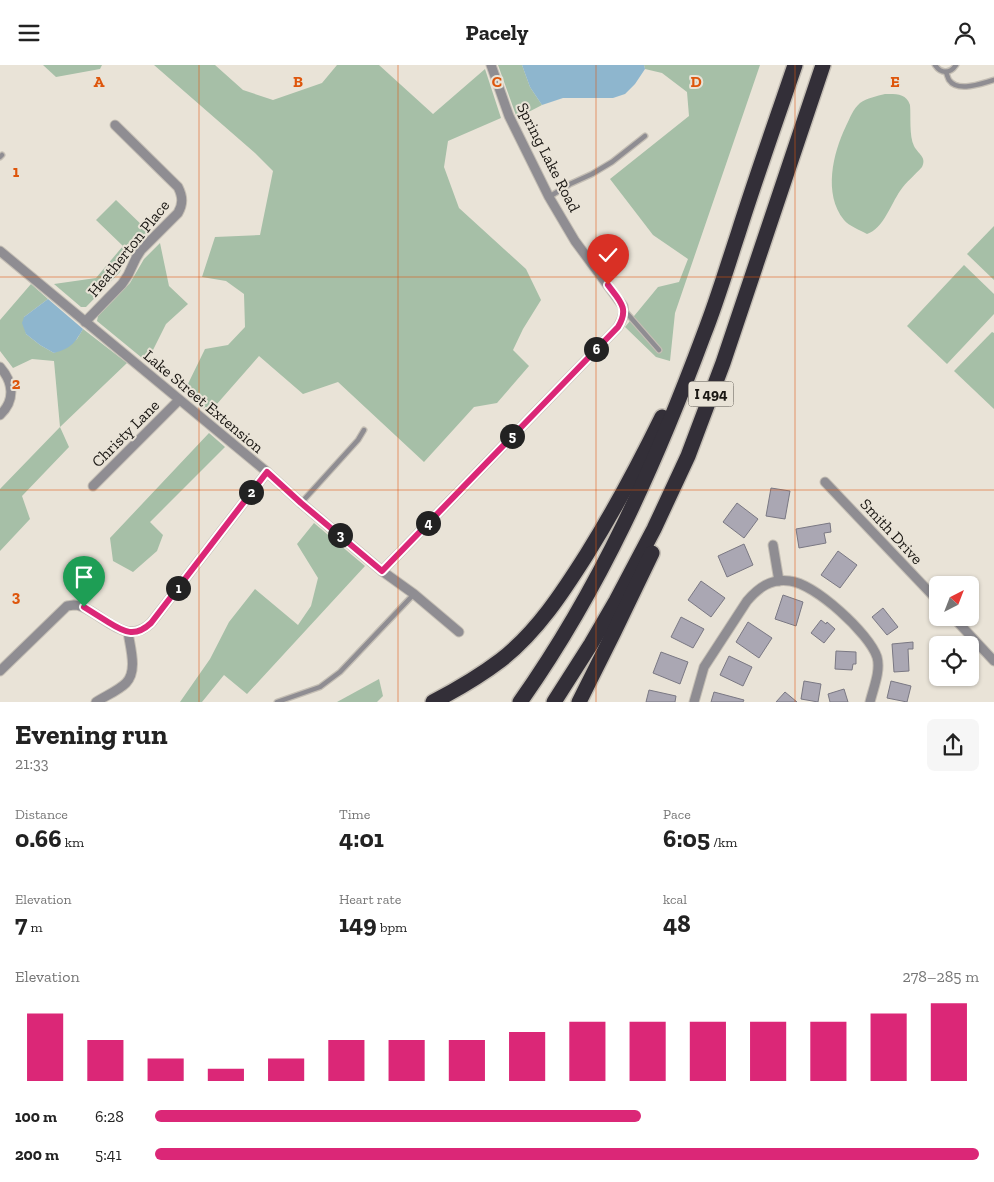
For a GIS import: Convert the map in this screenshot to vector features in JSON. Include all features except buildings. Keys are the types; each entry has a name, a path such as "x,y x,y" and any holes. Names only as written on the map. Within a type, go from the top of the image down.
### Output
{"highway":[{"name":"I 494","path":"520,702 543,670 618,539 660,446 705,332 795,65"},
{"name":"I 494","path":"554,702 616,601 654,529 685,461 723,363 823,65"},
{"path":"433,702 501,660 521,642 553,605 575,574 612,514 638,467 664,413 681,395"},
{"path":"579,702 651,554 669,513 685,461"}],"street":[{"name":"Spring Lake Road","path":"491,65 509,116 550,197 576,241 623,305 624,310"},
{"name":"Heatherton Place","path":"85,322 122,284 136,258 178,213 183,200 178,187 115,125"},
{"name":"Lake Street Extension","path":"0,251 267,472 382,571 414,594 459,632"},
{"path":"382,571 618,327 624,310"},
{"path":"0,415 8,405 11,387 8,377 1,368"},
{"name":"Christy Lane","path":"93,487 179,400"},
{"path":"0,671 66,606 84,607 128,633 144,629 151,623 267,472"},
{"name":"Smith Drive","path":"825,481 929,591"},
{"path":"774,545 779,581"},
{"path":"694,702 704,667 747,601 755,591 765,584 779,581 802,584 849,620 862,634 877,658 878,668 870,702"},
{"path":"961,626 994,661"},
{"path":"96,702 128,682 132,664 128,633"}],"lane":[{"path":"934,65 938,70 946,72 953,69 956,65"},
{"path":"946,72 955,85 964,86 994,80"},
{"path":"550,197 612,162 645,136"},
{"path":"624,310 659,350"},
{"path":"301,503 358,440 364,430"},
{"path":"277,702 320,687 333,677 414,594"}],"green space":[{"path":"43,65 102,65 100,69 56,77"},
{"path":"154,65 215,65 243,90 273,100 322,83 337,65 379,65 433,114 485,69 501,118 448,141 444,167 459,208 526,269 541,300 523,329 513,350 529,366 497,403 474,407 424,462 338,382 303,394 259,356 209,413 184,392 205,349 228,345 245,327 244,294 226,281 202,277 215,237 260,235 273,171"},
{"path":"498,65 522,65 530,87 542,105 517,118"},
{"path":"644,65 760,65 675,313 670,361 656,357 625,327 658,287 679,282 688,259 653,235 610,179 689,116 687,92 662,73 645,69"},
{"path":"885,94 900,95 908,101 910,105 912,142 923,158 923,164 900,191 878,227 867,234 846,222 838,210 832,186 832,173 841,137 858,105 872,97"},
{"path":"116,200 148,231 127,253 120,272 86,307 81,307 54,284 96,278 123,246 96,220"},
{"path":"994,226 994,280 967,254"},
{"path":"160,243 169,286 188,304 166,324 147,362 97,321 98,316 130,283 144,259"},
{"path":"964,265 994,294 994,314 947,364 907,326"},
{"path":"31,284 48,299 24,317 26,334 54,353 77,339 83,329 127,363 60,427 54,361 32,359 13,368 0,351 0,320"},
{"path":"992,332 994,333 994,409 954,371"},
{"path":"60,427 69,447 22,496 30,519 0,551 0,489"},
{"path":"209,433 225,447 150,522 163,535 157,551 133,572 113,561 110,538"},
{"path":"314,523 365,566 247,694 224,675 202,702 180,702 210,659 229,622 255,589 298,625 311,606 318,578 297,544"},
{"path":"379,679 383,696 377,702 337,702"}],"water":[{"path":"522,65 644,65 645,69 635,84 625,94 613,98 563,98 542,105 530,87"},
{"path":"48,299 83,329 72,345 54,353 26,334 22,323 24,317"}],"route":[{"path":"84,607 128,633 144,629 151,623 267,472 382,571 618,327 623,316 623,305 608,285"}]}
